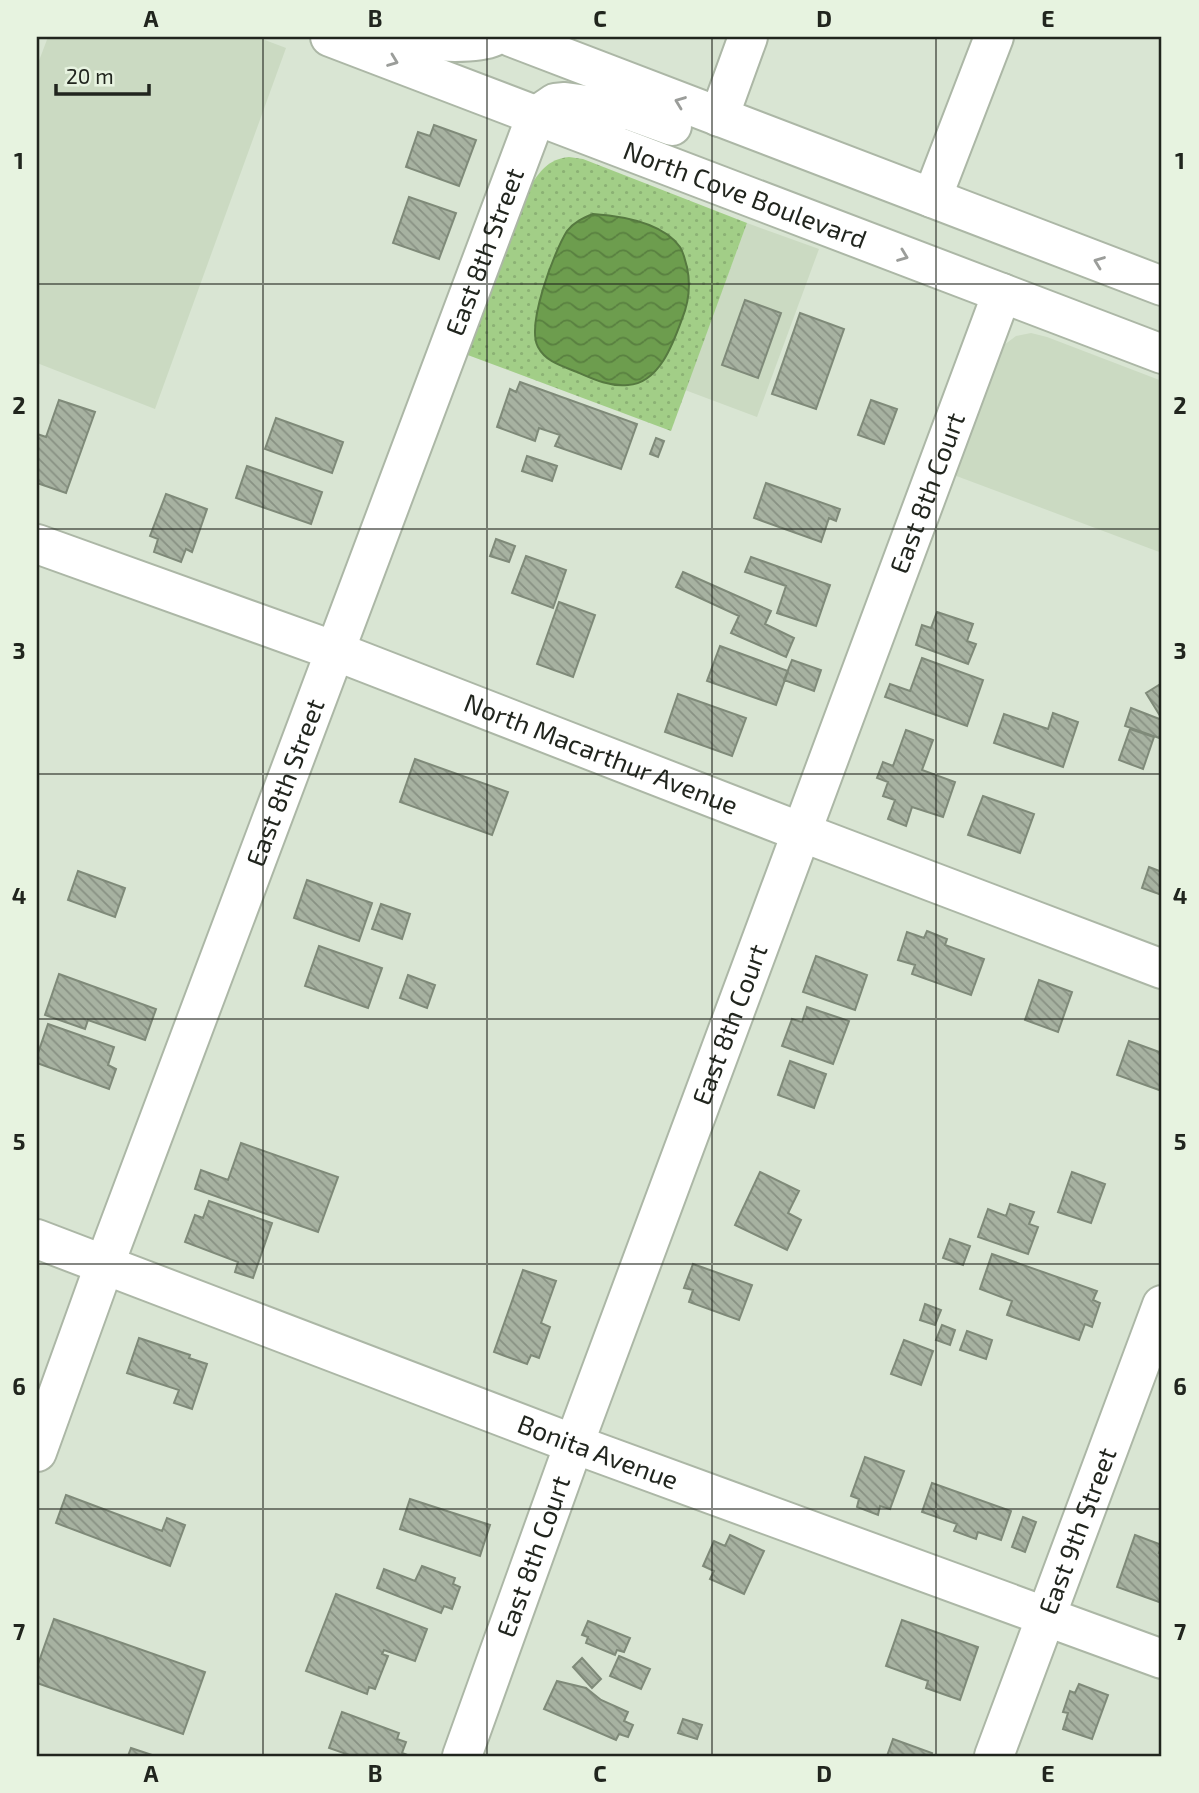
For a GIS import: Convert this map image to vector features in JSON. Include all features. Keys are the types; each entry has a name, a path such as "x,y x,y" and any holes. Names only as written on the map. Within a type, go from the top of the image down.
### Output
{"street":[{"name":"North Cove Boulevard","path":"330,37 1162,354"},
{"path":"402,37 415,40 474,41 493,37"},
{"path":"511,37 1162,286"},
{"path":"719,117 748,37"},
{"path":"932,198 994,37"},
{"path":"536,116 549,106 560,103 622,109 731,148 834,160"},
{"name":"East 8th Street","path":"37,1452 104,1266 536,116"},
{"name":"East 8th Court","path":"462,1756 573,1444 1002,293"},
{"path":"1101,330 1162,335"},
{"name":"North Macarthur Avenue","path":"37,544 335,651 1162,969"},
{"name":"Bonita Avenue","path":"37,1239 573,1444 1162,1659"},
{"name":"East 9th Street","path":"994,1756 1162,1305"}],"shaded area":[{"path":"48,37 257,37 286,48 155,409 37,363 37,66"},
{"path":"569,157 583,159 747,223 671,431 465,354 529,188 545,167 555,160"},
{"path":"747,223 819,249 757,417 685,390"},
{"path":"1031,333 1162,381 1162,553 951,474 1000,351 1016,336"}],"water":[{"path":"593,214 641,222 663,232 680,247 687,267 688,300 674,340 656,370 639,383 608,384 555,363 538,347 535,337 538,306 555,255 567,231"}],"building":[{"path":"434,125 476,140 459,186 406,167 418,132 430,136"},
{"path":"409,197 456,213 439,259 393,243"},
{"path":"745,300 781,313 758,378 722,365"},
{"path":"800,313 844,329 816,409 772,394"},
{"path":"520,382 637,424 621,469 555,446 560,435 539,428 535,441 497,427 510,389 516,392"},
{"path":"59,400 95,412 66,493 37,483 37,434 46,437"},
{"path":"871,400 897,409 884,444 858,435"},
{"path":"276,418 343,442 332,473 265,449"},
{"path":"656,438 664,441 658,457 650,454"},
{"path":"527,456 557,466 552,481 522,471"},
{"path":"247,466 322,492 311,524 236,498"},
{"path":"766,483 840,509 836,521 829,518 821,542 754,518"},
{"path":"166,494 207,509 192,552 186,549 181,562 154,552 158,539 150,536"},
{"path":"496,539 515,546 509,562 490,556"},
{"path":"526,556 566,570 553,608 512,593"},
{"path":"751,557 830,585 816,626 777,613 786,586 745,572"},
{"path":"683,572 771,611 765,624 794,638 786,657 731,633 739,616 676,587"},
{"path":"559,602 595,615 573,677 537,664"},
{"path":"937,612 973,624 967,641 976,644 968,664 916,645 922,625 931,628"},
{"path":"720,646 788,671 776,705 707,681"},
{"path":"922,658 983,680 967,726 885,697 890,684 910,691"},
{"path":"792,660 821,670 814,691 784,680"},
{"path":"1162,683 1162,719 1146,693"},
{"path":"678,694 746,718 732,756 665,732"},
{"path":"1131,708 1162,720 1159,738 1125,726"},
{"path":"1053,713 1078,722 1063,767 994,743 1004,714 1048,729"},
{"path":"1130,729 1154,737 1143,769 1119,760"},
{"path":"906,730 933,740 922,770 955,782 943,817 912,807 906,826 888,819 895,800 883,796 888,782 877,778 883,762 893,766"},
{"path":"415,759 508,792 492,835 400,802"},
{"path":"983,796 1034,814 1020,853 968,835"},
{"path":"1149,867 1162,872 1162,895 1142,888"},
{"path":"78,871 125,888 115,917 68,900"},
{"path":"307,880 372,903 359,941 294,918"},
{"path":"381,904 410,914 402,939 372,929"},
{"path":"927,931 947,939 945,945 984,959 971,995 912,974 915,965 898,960 907,932 924,938"},
{"path":"319,946 382,968 368,1008 305,986"},
{"path":"816,956 867,975 855,1010 803,992"},
{"path":"59,974 156,1009 145,1040 88,1020 85,1029 45,1015"},
{"path":"408,975 435,985 427,1008 400,998"},
{"path":"1039,980 1072,992 1058,1032 1025,1020"},
{"path":"807,1007 849,1021 833,1064 782,1046 792,1019 802,1022"},
{"path":"48,1024 114,1047 108,1065 116,1069 109,1089 37,1063"},
{"path":"1129,1041 1162,1053 1162,1091 1117,1075"},
{"path":"790,1061 826,1074 814,1108 778,1095"},
{"path":"241,1143 338,1177 318,1232 195,1189 201,1170 228,1180"},
{"path":"760,1172 799,1191 788,1213 801,1220 787,1250 735,1225"},
{"path":"1072,1172 1105,1184 1091,1223 1058,1212"},
{"path":"209,1201 272,1223 253,1278 235,1272 238,1262 185,1242 195,1215 203,1218"},
{"path":"1010,1204 1034,1212 1029,1224 1038,1227 1028,1254 978,1237 988,1209 1006,1216"},
{"path":"950,1239 970,1246 963,1265 943,1258"},
{"path":"992,1254 1097,1291 1093,1300 1100,1303 1092,1327 1085,1324 1079,1340 1007,1315 1012,1301 980,1289"},
{"path":"693,1264 752,1285 739,1320 689,1302 693,1290 684,1288"},
{"path":"523,1270 556,1281 541,1323 550,1327 539,1358 531,1355 527,1364 494,1352"},
{"path":"925,1304 941,1310 935,1325 920,1320"},
{"path":"942,1325 955,1330 950,1345 936,1340"},
{"path":"967,1331 992,1340 986,1359 960,1350"},
{"path":"139,1338 190,1355 189,1358 207,1364 192,1409 174,1403 179,1390 127,1373"},
{"path":"904,1340 933,1351 921,1385 891,1374"},
{"path":"865,1457 904,1471 890,1509 880,1506 878,1515 857,1507 859,1499 851,1496"},
{"path":"932,1483 1011,1511 1001,1540 978,1532 976,1539 954,1531 957,1524 922,1512"},
{"path":"66,1495 162,1531 167,1518 185,1525 170,1566 56,1523"},
{"path":"410,1499 490,1525 480,1556 400,1529"},
{"path":"1023,1517 1036,1522 1025,1552 1012,1547"},
{"path":"730,1535 764,1551 744,1594 710,1579 714,1571 703,1566 714,1541 725,1546"},
{"path":"1135,1535 1162,1545 1159,1553 1162,1554 1162,1603 1117,1587"},
{"path":"422,1566 455,1578 453,1584 460,1587 452,1609 444,1606 441,1613 377,1588 384,1569 415,1581"},
{"path":"336,1594 427,1629 415,1661 384,1650 382,1654 388,1656 375,1689 369,1687 367,1694 306,1671"},
{"path":"54,1619 205,1672 183,1734 37,1683 37,1667"},
{"path":"902,1620 978,1647 960,1700 926,1688 928,1681 886,1666"},
{"path":"588,1621 630,1638 624,1652 617,1650 615,1655 586,1643 588,1637 582,1635"},
{"path":"619,1656 650,1669 641,1689 610,1676"},
{"path":"582,1658 601,1679 592,1688 573,1667"},
{"path":"557,1681 586,1688 601,1700 628,1712 624,1721 633,1725 628,1737 619,1734 616,1740 544,1709"},
{"path":"1079,1684 1108,1695 1092,1739 1063,1729 1068,1713 1063,1712 1070,1691 1075,1693"},
{"path":"342,1712 399,1733 397,1739 406,1742 402,1753 410,1756 352,1756 329,1748"},
{"path":"683,1719 702,1725 697,1739 678,1733"},
{"path":"893,1739 932,1753 931,1756 887,1756"},
{"path":"131,1748 155,1756 128,1756"}]}
